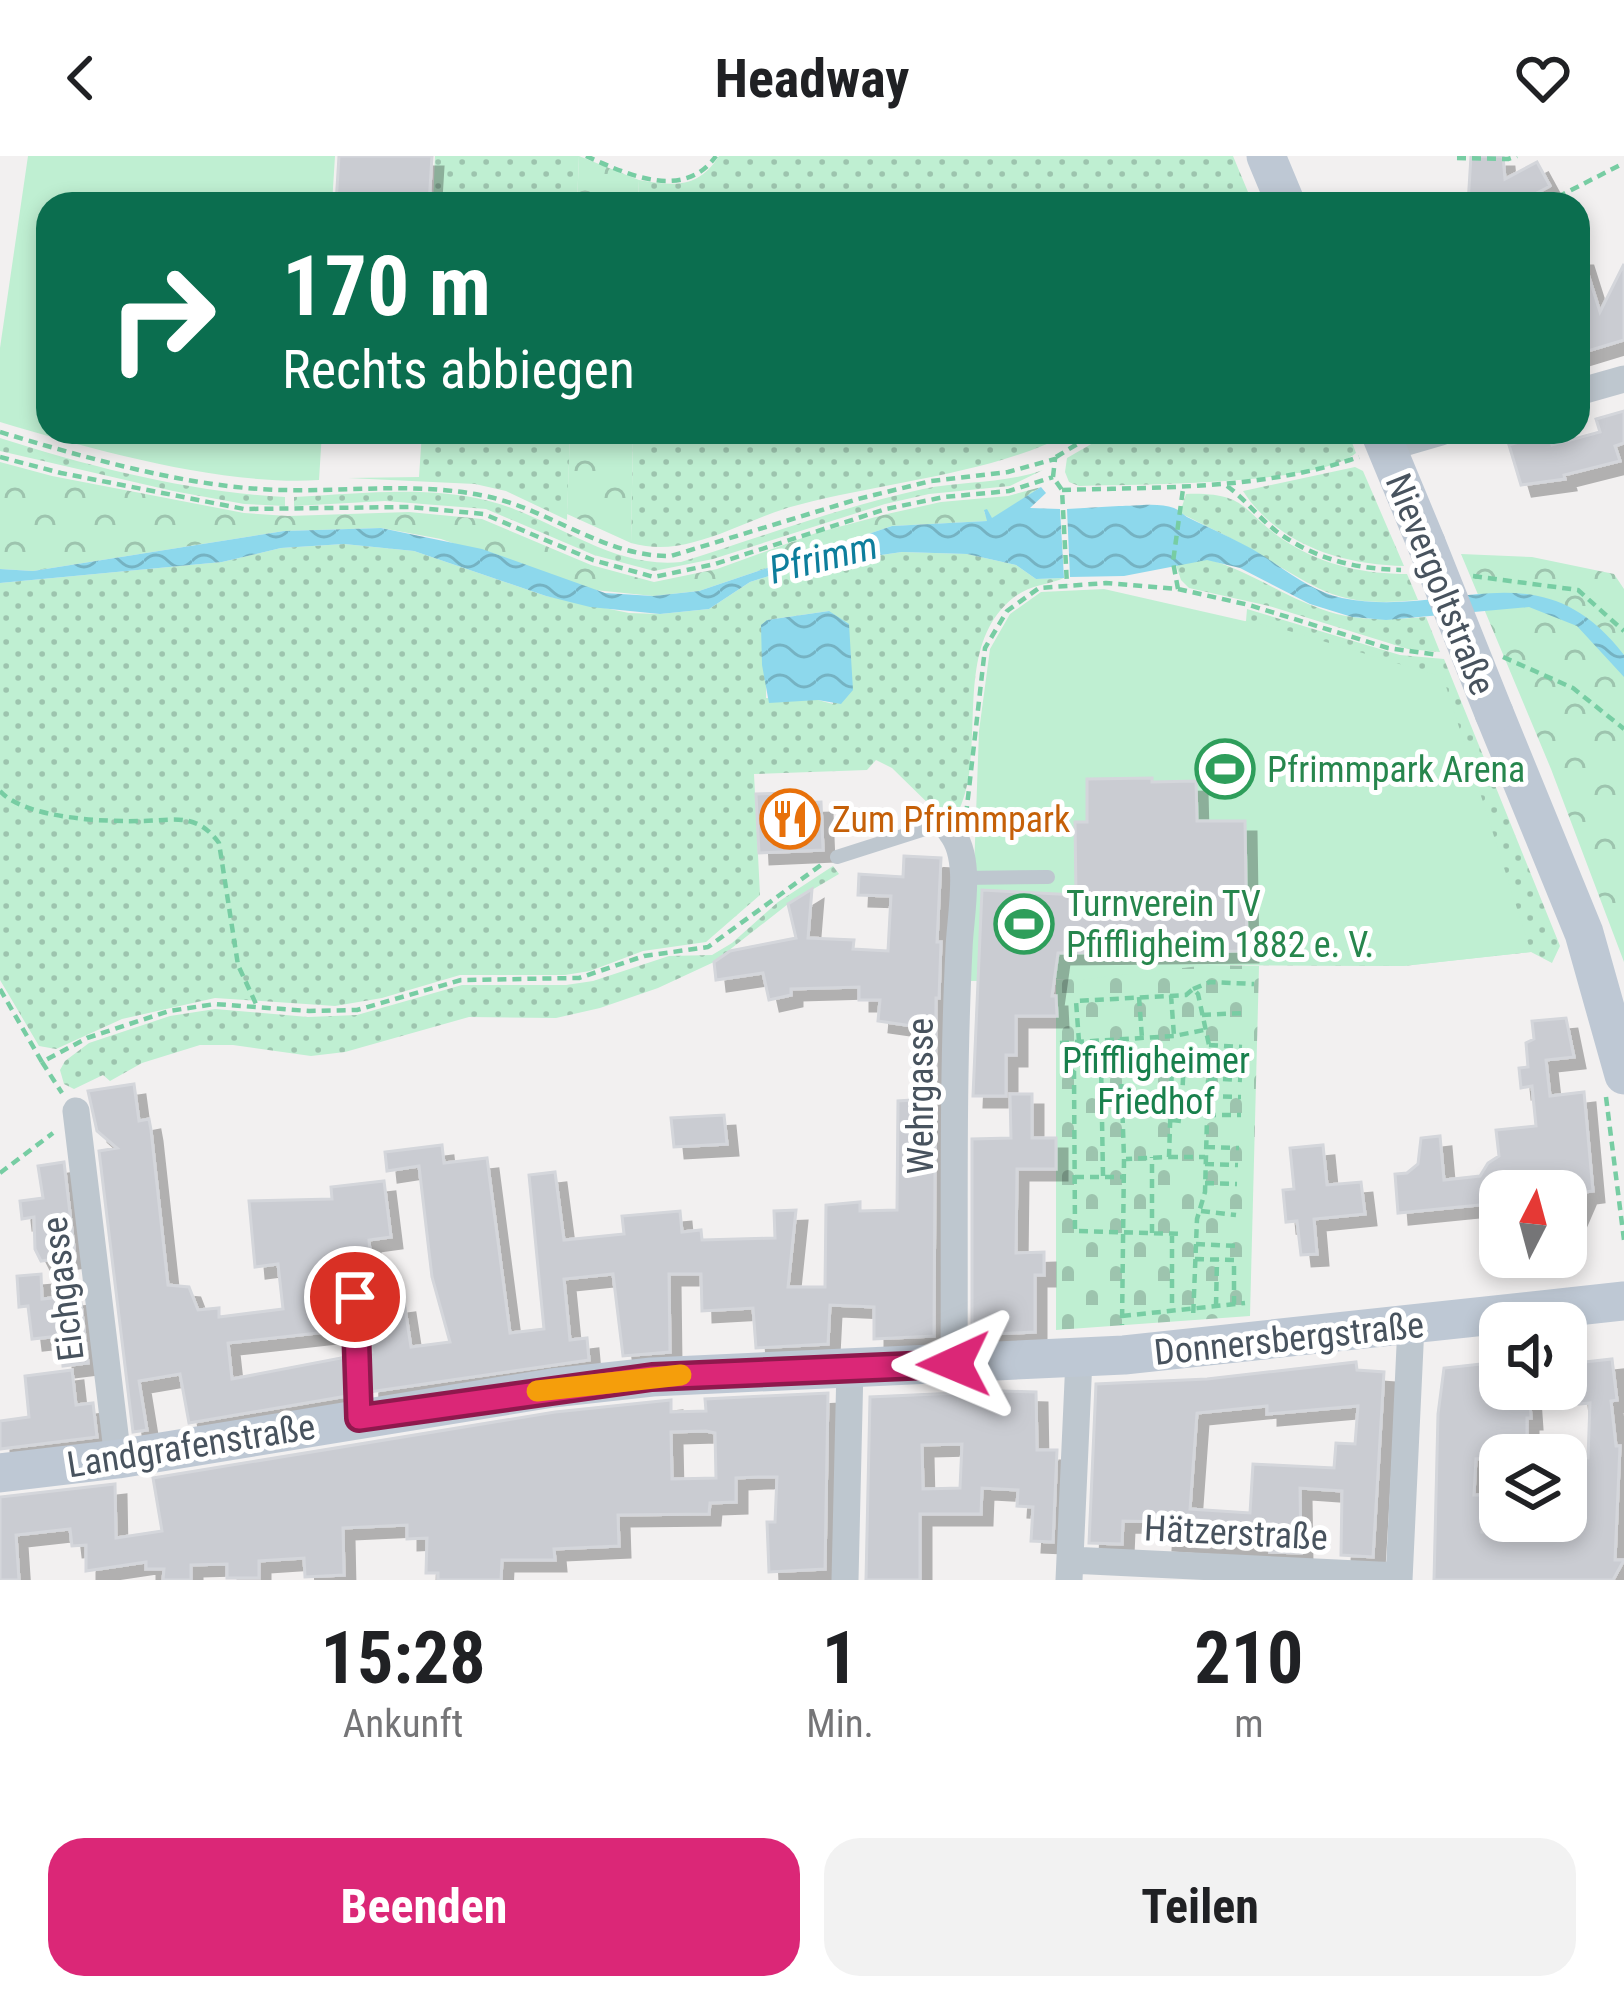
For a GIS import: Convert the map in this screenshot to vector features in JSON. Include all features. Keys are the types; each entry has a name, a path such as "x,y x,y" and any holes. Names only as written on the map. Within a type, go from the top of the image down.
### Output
{"street":[{"path":"1266,156 1281,192"},
{"path":"1590,389 1624,379"},
{"name":"Nievergoltstraße","path":"1384,444 1416,557 1493,713 1584,933 1624,1075"},
{"name":"Wehrgasse","path":"951,832 961,851 962,878 954,1364"},
{"name":"Eichgasse","path":"77,1117 118,1459"},
{"name":"Donnersbergstraße","path":"954,1364 1197,1349 1624,1301"},
{"path":"1399,1578 1411,1325"},
{"path":"1070,1570 1079,1359"},
{"name":"Landgrafenstraße","path":"0,1473 652,1377 954,1364"},
{"path":"845,1580 850,1367"},
{"name":"Hätzerstraße","path":"1070,1570 1399,1578"}],"lane":[{"path":"837,857 931,827 951,832"},
{"path":"962,878 1048,877"},
{"path":"353,1259 359,1418"}],"path":[{"path":"586,156 638,176 682,182 706,170 716,156"},
{"path":"1456,158 1508,160 1517,156"},
{"path":"1567,192 1624,163"},
{"path":"0,432 36,443"},
{"path":"40,444 253,489 388,487 477,494 548,515 616,549 644,556 671,556 932,481 1008,472 1055,459 1078,444"},
{"path":"1062,490 1227,486 1332,466 1375,444"},
{"path":"0,457 244,508 409,507 484,514 592,560 654,577 715,564 886,509 1009,490 1053,477"},
{"path":"1055,459 1053,477 1062,490 1067,585"},
{"path":"1227,486 1276,531 1321,556 1369,569 1416,557"},
{"path":"1178,590 1173,562 1183,487"},
{"path":"289,490 290,511"},
{"path":"1471,576 1578,590 1624,631"},
{"path":"951,832 961,824 969,806 978,698 991,632 1006,610 1029,592 1106,583 1178,590 1249,605 1388,648 1442,656"},
{"path":"1504,658 1574,688 1624,729"},
{"path":"0,791 19,807 38,812 145,821 182,818 210,831 219,843 238,965 257,1006"},
{"path":"42,1062 87,1038 170,1011 215,1004 357,1010 461,980 579,978 644,956 708,947 837,857"},
{"path":"1078,1042 1076,1001 1186,994 1203,983 1254,984"},
{"path":"0,989 77,1117 0,1173"},
{"path":"1193,989 1209,1046 1205,1183 1193,1309 1197,1349"},
{"path":"1171,995 1174,1036"},
{"path":"1139,998 1142,1038"},
{"path":"1202,1015 1244,1013"},
{"path":"1060,1043 1174,1036 1205,1029"},
{"path":"1120,1039 1124,1355"},
{"path":"1209,1046 1242,1046"},
{"path":"1170,1120 1181,1121 1184,1058"},
{"path":"1168,1157 1172,1063 1080,1063 1074,1071 1075,1231 1183,1234"},
{"path":"1101,1063 1103,1176"},
{"path":"1208,1078 1241,1079"},
{"path":"1208,1096 1241,1097"},
{"path":"1207,1114 1240,1115"},
{"path":"1206,1147 1239,1148"},
{"path":"1152,1157 1152,1233"},
{"path":"1124,1159 1168,1157 1238,1166"},
{"path":"1074,1177 1124,1177"},
{"path":"1205,1183 1237,1184"},
{"path":"1201,1211 1236,1215"},
{"path":"1172,1234 1172,1312"},
{"path":"1196,1244 1238,1246"},
{"path":"1196,1259 1234,1260 1234,1304"},
{"path":"1216,1306 1217,1260"},
{"path":"1122,1316 1245,1303"}],"green space":[{"path":"28,156 335,156 333,192 36,192 36,432 0,422 0,348"},
{"path":"435,156 579,156 578,192 434,192"},
{"path":"579,156 639,180 638,192 578,192"},
{"path":"719,156 1233,156 1248,192 638,192 639,180 684,183 711,167"},
{"path":"0,438 141,476 285,497 285,506 173,491 0,451"},
{"path":"80,444 321,444 319,480 200,472"},
{"path":"421,444 570,444 567,520 506,491 475,484 348,478 419,477"},
{"path":"570,444 633,444 631,543 567,514"},
{"path":"633,444 1046,444 938,476 798,505 686,544 631,543"},
{"path":"1091,444 1353,444 1356,453 1304,472 1141,485 1079,486 1069,482 1067,458"},
{"path":"0,462 244,513 409,512 482,519 591,565 654,582 717,569 816,533 887,514 1041,487 992,519 984,511 988,521 892,526 699,591 653,596 585,589 441,539 381,528 284,531 33,571 0,569"},
{"path":"1355,467 1363,471 1404,566 1358,561 1314,548 1274,525 1243,491"},
{"path":"1043,470 1010,486 929,494 885,504 713,559 654,571 594,555 486,509 385,501 294,506 294,497 343,494 465,496 513,509 630,558 681,562 892,496"},
{"path":"1186,494 1235,501 1290,544 1332,563 1407,574 1418,600 1349,599 1315,587 1180,513"},
{"path":"344,544 414,551 546,596 629,613 709,609 750,582 797,567 902,552 967,554 1016,565 1036,579 1064,578 1013,598 994,619 982,643 971,757 959,810 938,813 892,768 876,760 867,770 754,774 760,895 706,942 643,951 565,975 460,975 335,1006 215,998 122,1019 56,1049 39,1046 0,980 0,583 222,562 281,548","holes":["829,611 833,704 766,698 767,620"]},
{"path":"1461,554 1532,557 1614,574 1624,589 1624,962 1551,769"},
{"path":"1207,559 1334,613 1373,619 1426,617 1440,652 1408,649 1269,606 1189,588 1176,565"},
{"name":"Pfrimmpark Arena","path":"1104,589 1289,631 1443,677 1531,952 1403,966 1208,965 1087,979 970,981 979,731 990,649 1010,614 1041,592"},
{"name":"Pfrimmpark Arena","path":"1247,609 1400,655 1444,659 1560,946 1552,963 1531,952 1403,966 1208,965 1076,980 1077,953 1220,636 1246,621"},
{"path":"833,866 839,874 788,904 714,962 600,1008 556,1018 469,1017 345,1052 311,1056 200,1045 142,1063 110,1081 103,1075 74,1089 64,1084 60,1070 89,1043 170,1016 215,1009 308,1017 357,1015 462,985 566,985 669,956 712,955"},
{"name":"Pfiffligheimer Friedhof","path":"1208,965 1259,966 1250,1316 1056,1330 1056,980"}],"water":[{"name":"Pfrimm","path":"1041,487 1046,493 1030,508 1060,509 1064,578 1036,579 1016,565 967,554 902,552 797,567 750,582 709,609 660,614 590,607 546,596 414,551 344,544 281,548 222,562 0,583 0,569 33,571 284,531 381,528 482,549 605,593 653,596 699,591 892,526 987,521 984,510 992,518"},
{"path":"1174,508 1308,584 1342,598 1419,601 1491,593 1526,594 1559,602 1592,622 1624,655 1624,677 1577,626 1529,607 1386,620 1352,617 1310,604 1240,568 1207,560 1124,576 1070,577 1067,509"},
{"path":"829,611 849,624 853,690 841,704 818,700 769,703 761,625 767,620"}],"building":[{"path":"339,156 432,156 430,192 337,192"},
{"path":"1471,156 1503,156 1505,179 1537,162 1550,186 1539,192 1469,192"},
{"path":"1624,264 1624,340 1590,350 1590,280 1600,312"},
{"path":"1624,411 1624,443 1615,446 1620,461 1564,475 1565,479 1521,485 1509,445 1590,444 1590,435 1600,432 1596,419"},
{"path":"1152,778 1152,782 1196,781 1197,821 1245,821 1247,951 1058,953 1052,996 1056,996 1057,1016 1016,1016 1016,1055 1006,1055 1006,1096 973,1096 982,890 1076,895 1075,822 1087,822 1087,779"},
{"path":"787,793 788,803 821,802 823,850 759,853 756,794"},
{"path":"904,856 941,858 934,1336 874,1339 874,1307 830,1305 828,1344 756,1348 753,1308 702,1311 701,1274 669,1274 670,1352 623,1356 613,1274 564,1279 570,1340 587,1338 589,1360 369,1392 368,1353 372,1352 366,1307 404,1302 411,1347 450,1342 432,1277 419,1166 387,1171 385,1152 442,1145 444,1163 487,1158 510,1333 544,1329 529,1175 555,1172 564,1240 624,1234 622,1216 680,1211 682,1232 701,1230 702,1240 775,1238 774,1211 796,1210 788,1287 825,1287 826,1205 860,1202 860,1211 897,1210 898,1101 912,1100 913,1026 878,1021 880,1000 859,1000 859,987 791,989 791,995 769,1000 763,973 716,980 714,962 730,951 796,938 788,904 812,889 808,938 854,940 853,949 888,951 891,896 858,895 859,874 903,877"},
{"path":"1566,1018 1574,1057 1546,1060 1550,1096 1584,1092 1593,1191 1587,1192 1587,1170 1484,1170 1499,1156 1496,1130 1536,1126 1532,1086 1521,1088 1519,1068 1528,1067 1526,1043 1534,1039 1532,1021"},
{"path":"134,1084 139,1121 149,1119 151,1130 168,1285 189,1287 198,1310 219,1308 219,1317 283,1309 278,1264 255,1267 249,1201 332,1199 331,1187 384,1181 391,1237 369,1240 370,1251 351,1248 340,1253 345,1330 228,1343 232,1379 346,1357 347,1396 189,1423 180,1374 139,1381 147,1430 133,1432 99,1151 117,1148 97,1131 88,1091"},
{"path":"1010,1094 1032,1094 1032,1138 1056,1138 1056,1169 1017,1169 1016,1253 1044,1252 1044,1275 1035,1275 1035,1332 972,1335 972,1139 1011,1138"},
{"path":"724,1115 727,1144 674,1147 671,1118"},
{"path":"1440,1136 1444,1180 1479,1176 1479,1205 1398,1213 1395,1174 1407,1173 1418,1164 1421,1138"},
{"path":"1323,1145 1327,1185 1361,1182 1365,1214 1314,1219 1317,1254 1301,1255 1297,1221 1286,1222 1283,1190 1294,1189 1290,1148"},
{"path":"64,1162 75,1256 41,1261 35,1249 34,1217 22,1219 20,1201 43,1198 38,1166"},
{"path":"41,1274 42,1299 80,1295 88,1363 63,1366 60,1336 32,1339 28,1306 19,1307 17,1276"},
{"path":"1612,1359 1617,1400 1611,1401 1616,1446 1620,1446 1615,1560 1624,1560 1613,1580 1434,1580 1438,1414 1444,1368 1479,1364 1479,1410 1530,1410 1527,1434 1479,1434 1474,1495 1479,1495 1479,1542 1587,1542 1587,1362"},
{"path":"1356,1362 1357,1370 1384,1372 1373,1557 1341,1555 1342,1491 1300,1488 1301,1553 1270,1552 1271,1546 1162,1539 1163,1522 1123,1521 1122,1544 1089,1543 1096,1384 1207,1379","holes":["1267,1406 1267,1414 1358,1406 1355,1444 1336,1443 1334,1468 1253,1464 1250,1513 1190,1509 1197,1413"]},
{"path":"72,1370 76,1405 93,1403 97,1437 0,1449 0,1421 29,1417 25,1376"},
{"path":"1036,1392 1037,1450 1057,1450 1053,1542 1031,1541 1033,1507 1017,1506 1018,1490 982,1488 981,1514 920,1514 920,1580 866,1580 870,1397","holes":["962,1444 960,1488 923,1489 922,1445"]},
{"path":"828,1393 825,1569 769,1572 767,1522 775,1522 777,1477 757,1477 736,1478 736,1502 710,1503 709,1514 618,1515 619,1546 554,1549 555,1560 502,1560 501,1580 438,1580 438,1573 426,1573 427,1538 407,1539 407,1525 343,1528 344,1575 305,1577 304,1558 259,1561 259,1578 227,1578 227,1564 191,1565 191,1580 163,1580 164,1569 146,1569 146,1562 86,1571 86,1545 72,1546 70,1529 16,1535 19,1580 0,1580 0,1497 115,1484 116,1538 162,1531 153,1478 555,1412 671,1400 671,1412 706,1411 705,1399","holes":["671,1432 715,1433 716,1478 672,1479"]}],"slow traffic":[{"path":"537,1391 681,1375"}],"place":[{"name":"Pfrimmpark Arena","path":"1225,769"},
{"name":"Zum Pfrimmpark","path":"790,819"},
{"name":"Turnverein TV Pfiffligheim 1882 e. V.","path":"1024,924"}],"route":[{"path":"355,1297 359,1418 652,1377 954,1364"}]}
